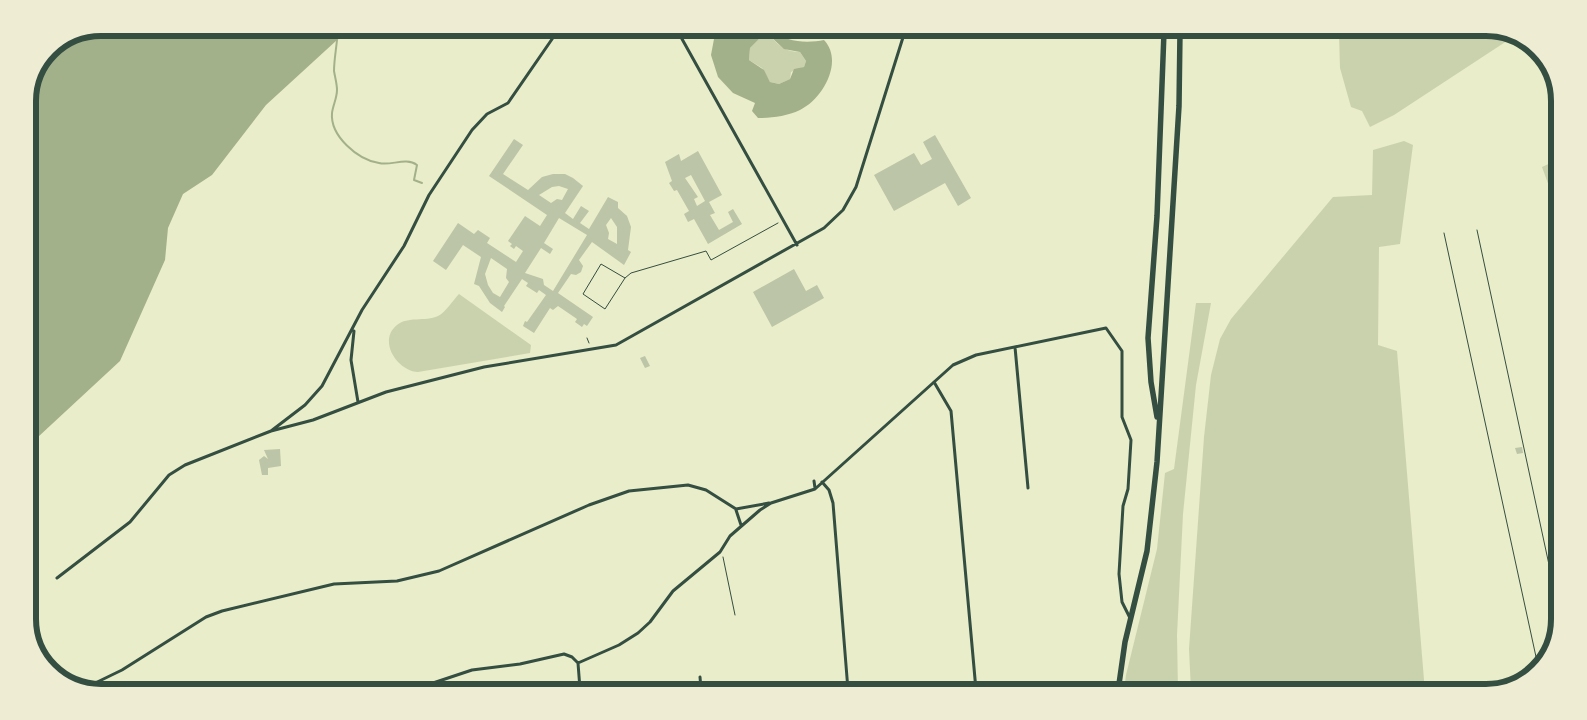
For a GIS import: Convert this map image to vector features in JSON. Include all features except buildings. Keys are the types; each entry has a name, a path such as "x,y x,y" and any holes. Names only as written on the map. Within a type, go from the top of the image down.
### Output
{"highway":[{"path":"1158,426 1151,382 1148,338 1157,216 1164,36"},
{"path":"1119,684 1130,618 1147,550 1157,462 1179,115 1180,36"}],"street":[{"path":"271,431 295,414 322,386 362,310 404,246 429,195 472,130 487,114 508,103 554,36"},
{"path":"680,36 797,245"},
{"path":"57,578 130,522 169,475 185,465 271,431 313,420 386,392 484,367 616,345 797,245 833,222 848,203 862,171 904,36"},
{"path":"354,328 351,360 358,402"},
{"path":"736,509 772,503 815,489 953,365 968,358 1106,328 1122,351 1122,417 1131,440 1128,489 1123,506 1119,574 1122,602 1130,618"},
{"path":"1015,347 1028,488"},
{"path":"934,382 951,412 975,684"},
{"path":"814,481 815,489"},
{"path":"822,482 829,490 833,503 848,684"},
{"path":"94,683 122,670 206,617 222,611 334,584 397,581 439,571 620,493 688,485 706,490 736,509 741,525"},
{"path":"578,663 619,645 638,633 650,622 673,591 720,552 723,544 741,525 772,503"},
{"path":"430,684 472,670 520,664 564,654 572,657 578,663 580,684"},
{"path":"700,677 701,684"}],"path":[{"path":"624,278 602,264 582,294 606,309 624,278 631,273 706,251 711,260 783,220"},
{"path":"1476,230 1551,574"},
{"path":"1444,233 1536,659"},
{"path":"587,338 589,343"},
{"path":"720,552 723,557 735,615"}],"shaded area":[{"path":"101,36 343,36 266,105 212,175 183,194 168,228 165,260 120,361 36,438 36,97 38,84 50,62 58,52 69,45 80,40"},
{"path":"719,36 782,36 790,40 804,42 824,40 830,49 832,58 828,79 823,89 808,105 785,115 758,118 752,111 755,103 733,93 718,77 711,55 714,39","holes":["771,37 784,49 800,52 806,61 804,67 794,69 790,79 779,84 770,82 764,70 749,60 750,48 759,39"]},
{"path":"1339,36 1486,36 1508,40 1394,115 1370,127 1362,111 1351,107 1340,68"},
{"path":"771,37 784,48 800,52 806,61 804,67 791,72 790,79 779,84 770,82 762,68 749,60 750,48 759,39"},
{"path":"1404,141 1413,145 1400,244 1379,247 1378,345 1397,351 1424,684 1191,684 1189,649 1204,437 1211,375 1220,339 1231,319 1333,197 1372,195 1373,150"},
{"path":"1551,163 1551,192 1542,167"},
{"path":"459,294 531,345 530,353 418,372 403,366 397,361 392,354 389,339 391,332 397,325 401,322 438,316 447,309"},
{"path":"1196,303 1211,303 1196,385 1183,514 1177,635 1178,684 1125,684 1157,549 1165,473 1174,469"}],"waterway":[{"path":"337,40 334,71 337,93 332,113 333,122 340,138 354,152 371,161 384,164 408,162 417,165 414,180 422,183"}]}
